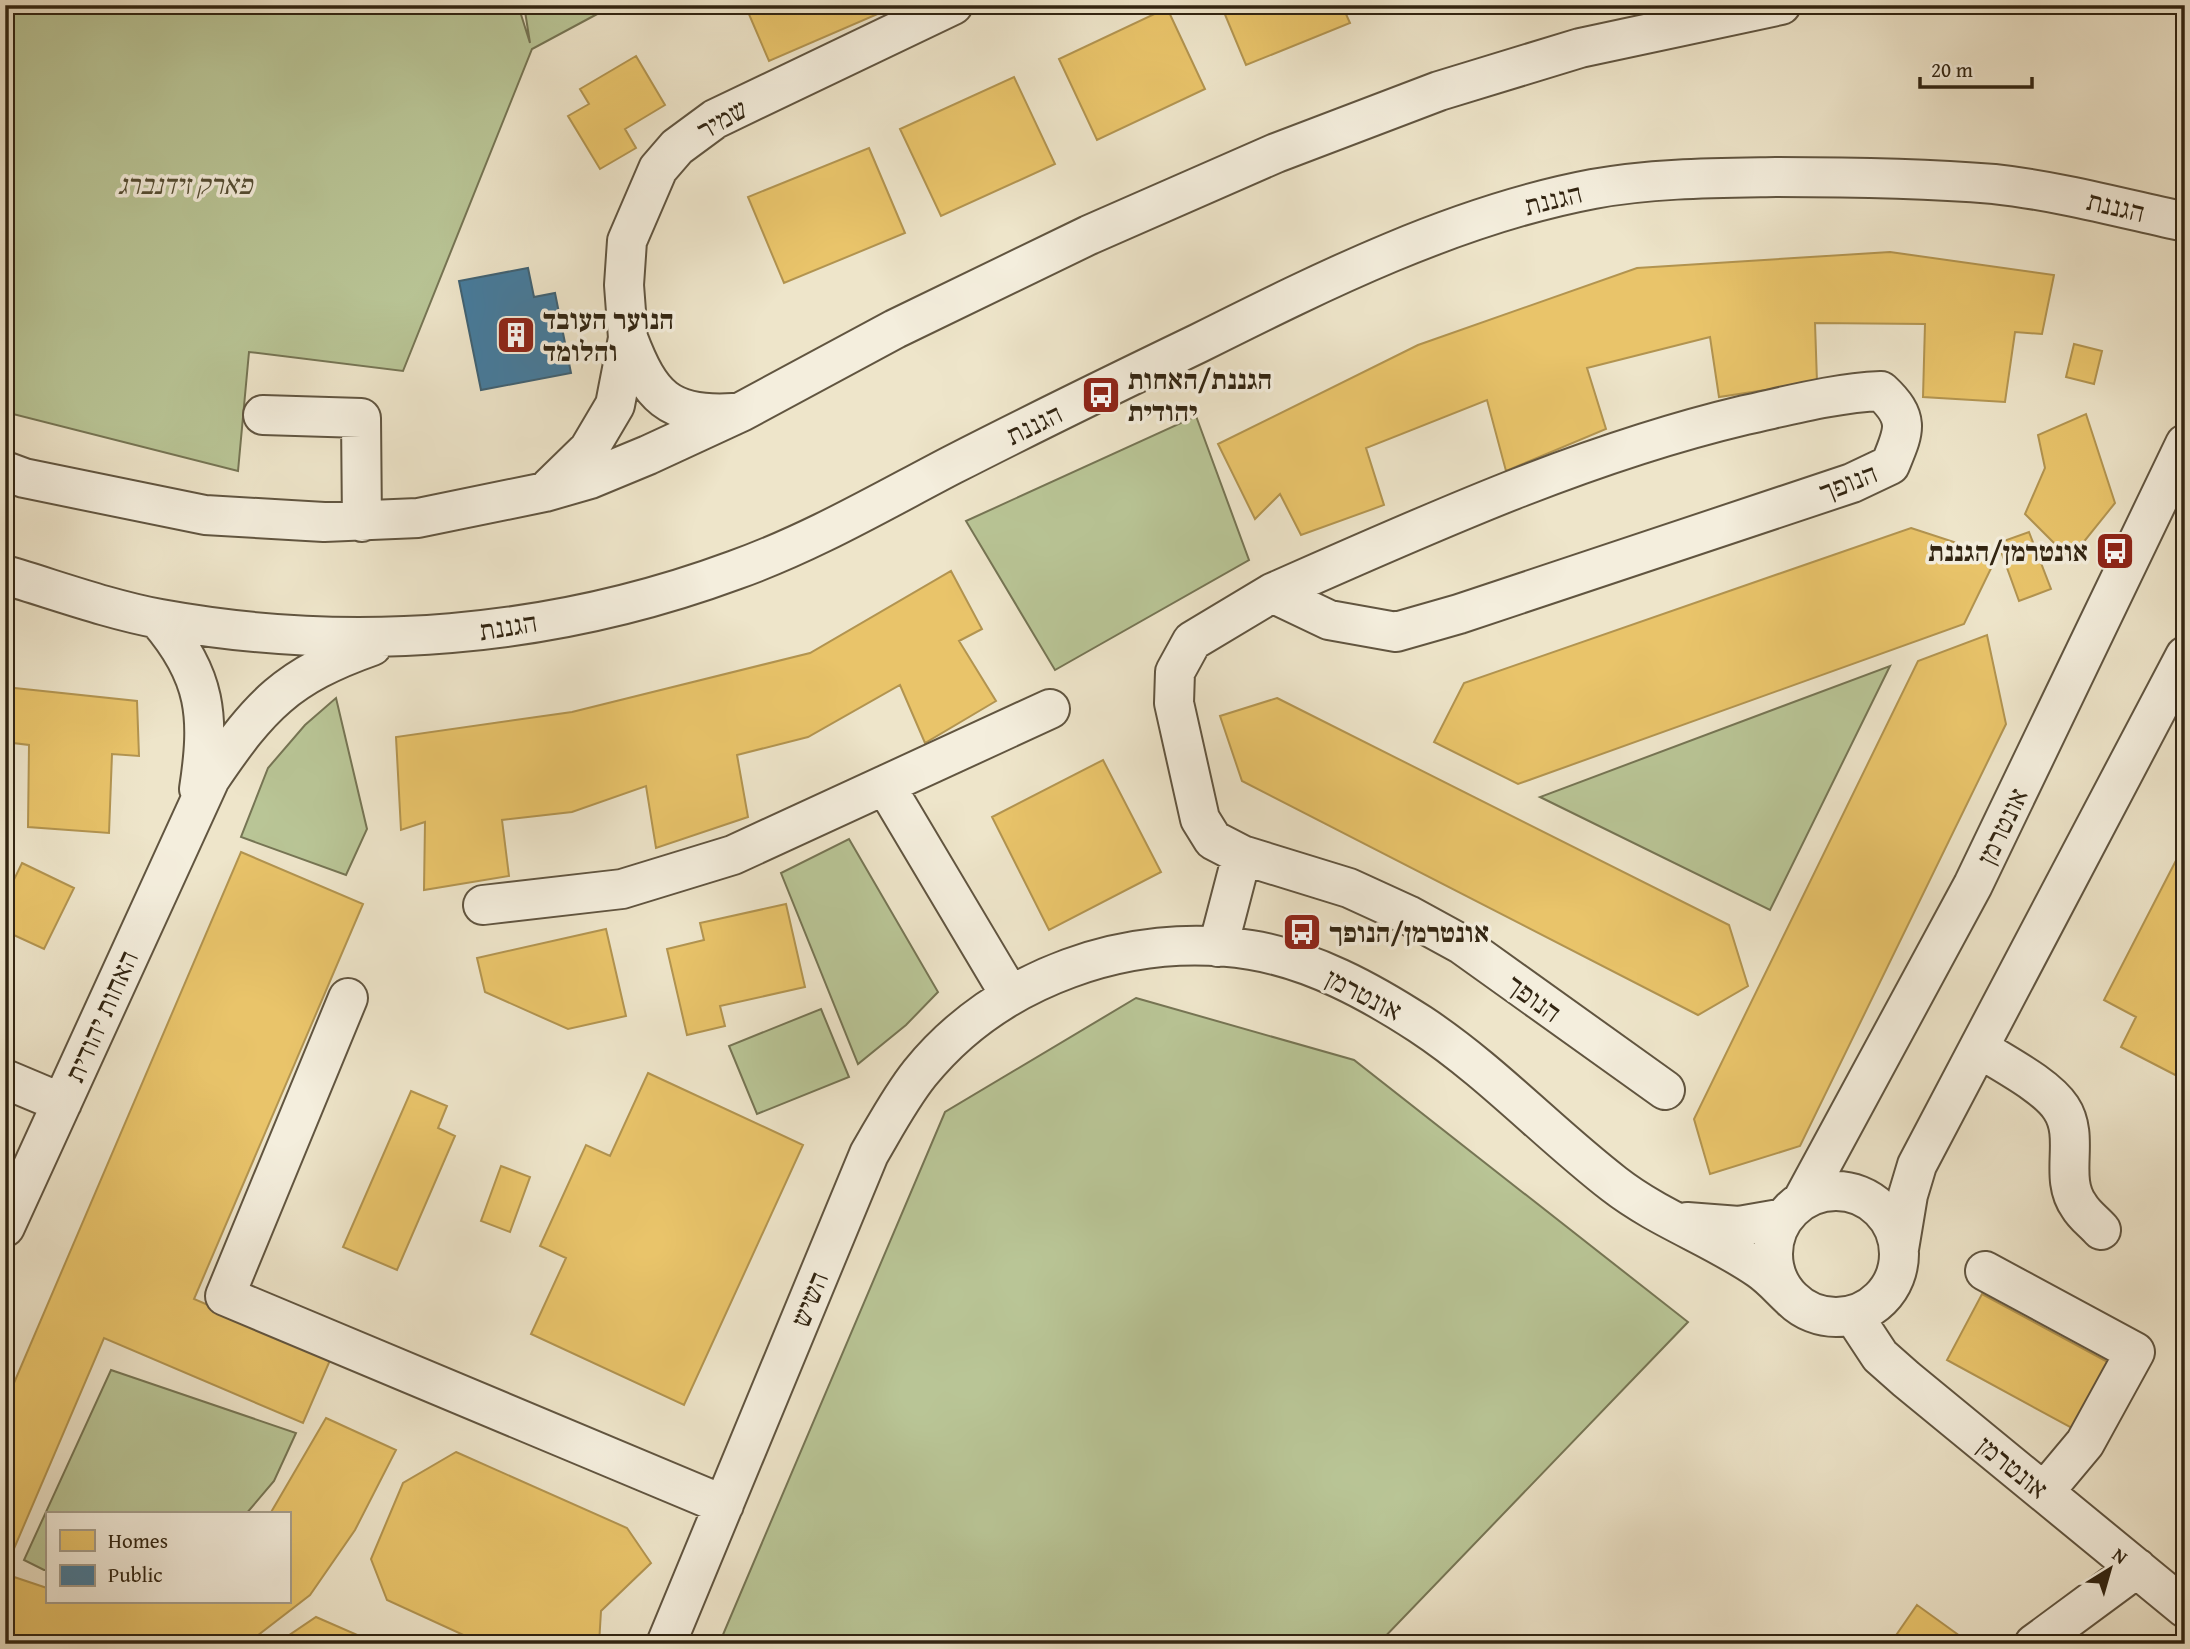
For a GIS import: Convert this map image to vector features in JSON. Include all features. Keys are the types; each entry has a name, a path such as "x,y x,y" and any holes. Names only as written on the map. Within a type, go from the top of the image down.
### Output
{"street":[{"name":"שמיר","path":"545,492 573,468 603,430 622,383 628,338 624,285 627,241 658,169 677,147 715,119 953,5"},
{"path":"5,471 24,478 205,515 324,523 418,518 545,492 590,479 648,456 741,412 894,330 1065,247 1276,153 1439,91 1580,48 1781,5"},
{"name":"הגננת","path":"5,575 158,619 299,637 392,639 461,634 558,619 659,595 739,569 821,533 1257,314 1382,258 1513,209 1593,189 1683,178 1893,178 1997,185 2082,198 2185,222"},
{"name":"שמיר","path":"628,338 641,373 664,400 682,410 703,415 741,412"},
{"name":"הנופך","path":"1272,593 1329,620 1396,632 1459,614 1852,483 1890,466 1903,433 1900,409 1881,391 1844,392 1679,431 1479,501 1272,593 1192,641 1175,672 1174,703 1200,819 1213,840 1242,855 1349,888 1461,944 1665,1090"},
{"path":"263,415 361,418 362,522"},
{"name":"אונטרמן","path":"1661,1216 1695,1224 1740,1226 1793,1210 1973,885 2185,444"},
{"path":"158,619 175,639 192,667 202,701 207,739 197,805"},
{"path":"197,805 239,736 292,682 336,659 392,639"},
{"path":"1899,1249 1893,1227 1883,1212 1865,1199 1844,1191 1822,1193 1793,1210 1775,1238 1773,1260 1779,1281 1792,1299 1811,1312 1832,1318 1853,1315 1874,1306 1888,1291 1897,1270 1908,1195 1917,1165 2185,656"},
{"path":"483,905 622,889 733,855 1050,709"},
{"path":"885,785 1010,996"},
{"name":"האחות יהודית","path":"5,1227 197,805"},
{"path":"1218,947 1242,855"},
{"name":"אונטרמן","path":"1010,996 1110,953 1188,945 1252,950 1294,961 1372,995 1421,1025 1469,1061 1616,1185 1661,1216 1762,1271 1792,1299"},
{"name":"השיש","path":"666,1644 869,1154 919,1074 955,1036 1010,996"},
{"path":"348,999 225,1296 724,1505"},
{"path":"1979,1048 2038,1086 2061,1108 2072,1141 2069,1178 2077,1205 2101,1230"},
{"path":"5,1079 62,1103"},
{"path":"1985,1271 2135,1352 2085,1443 2044,1492"},
{"name":"אונטרמן","path":"1853,1315 1880,1356 2185,1608"},
{"path":"2034,1644 2137,1568"}],"green space":[{"name":"פארק זידנברג","path":"5,5 518,5 530,43 524,5 614,5 532,49 403,371 249,352 238,471 5,412"},
{"path":"1196,416 1249,560 1055,670 966,521"},
{"path":"1890,666 1770,910 1540,797"},
{"path":"336,698 367,829 346,875 241,837 268,768 305,725"},
{"path":"849,839 938,992 906,1025 858,1064 781,873"},
{"path":"1136,998 1354,1060 1688,1322 1378,1644 719,1644 945,1112"},
{"path":"821,1009 849,1077 757,1114 729,1046"},
{"path":"111,1370 296,1433 274,1481 248,1512 46,1512 46,1570 24,1560"}],"building: Homes":[{"path":"745,5 877,5 880,13 769,61"},
{"path":"1221,5 1342,5 1350,23 1246,65"},
{"path":"1167,8 1205,89 1097,140 1059,59"},
{"path":"636,56 665,105 625,129 636,148 600,169 568,116 589,104 580,89"},
{"path":"1014,77 1055,164 941,216 900,129"},
{"path":"869,148 905,233 784,283 748,197"},
{"path":"1890,252 2054,275 2042,334 2015,332 2005,402 1923,397 1925,324 1815,323 1817,382 1719,397 1710,337 1587,368 1606,429 1506,471 1487,400 1366,448 1384,505 1301,535 1280,494 1255,519 1218,444 1418,345 1637,268"},
{"path":"2074,344 2102,351 2094,384 2066,377"},
{"path":"2086,414 2115,503 2070,559 2025,514 2045,468 2038,435"},
{"path":"1911,528 1997,556 1964,624 1518,784 1434,742 1464,683"},
{"path":"2029,532 2051,589 2019,601 1998,543"},
{"path":"951,571 982,629 959,641 996,701 925,743 900,685 808,737 737,755 748,817 656,848 646,786 572,812 502,820 509,876 424,890 425,822 401,830 396,737 572,712 810,653"},
{"path":"1987,635 2006,724 1800,1146 1710,1174 1694,1119 1918,661"},
{"path":"5,687 137,701 139,756 112,754 109,833 28,827 29,745 5,742"},
{"path":"1277,698 1729,925 1748,986 1698,1015 1242,781 1220,716"},
{"path":"1103,760 1161,872 1049,930 992,817"},
{"path":"2185,843 2185,1080 2121,1047 2136,1017 2104,1000"},
{"path":"241,852 363,904 194,1299 331,1358 303,1423 104,1338 13,1551 5,1548 5,1404"},
{"path":"22,863 74,888 44,949 5,931 5,898"},
{"path":"786,904 805,987 720,1006 725,1026 687,1035 667,949 704,940 700,923"},
{"path":"606,929 626,1016 568,1029 485,992 477,958"},
{"path":"648,1073 803,1145 684,1405 531,1334 566,1258 540,1246 586,1145 610,1156"},
{"path":"411,1091 447,1106 438,1128 455,1136 397,1270 343,1247"},
{"path":"501,1166 530,1177 510,1232 481,1221"},
{"path":"1982,1294 2117,1367 2081,1433 1947,1360"},
{"path":"326,1418 396,1450 355,1530 310,1595 249,1642 5,1644 5,1574 46,1588 46,1604 290,1604 290,1512 271,1512"},
{"path":"456,1452 627,1528 651,1563 601,1611 599,1644 483,1644 387,1600 371,1559 403,1483"},
{"path":"1917,1605 1971,1644 1890,1644"},
{"path":"316,1617 362,1637 366,1644 276,1644"}],"building: Public":[{"name":"הנוער העובד והלומד","path":"528,268 534,297 555,293 571,373 481,390 459,281"}],"place":[{"name":"הנוער העובד והלומד","path":"516,335"},
{"name":"הגננת/האחות יהודית","path":"1101,395"},
{"name":"אונטרמן/הגננת","path":"2115,551"},
{"name":"אונטרמן/הנופך","path":"1302,932"}]}
